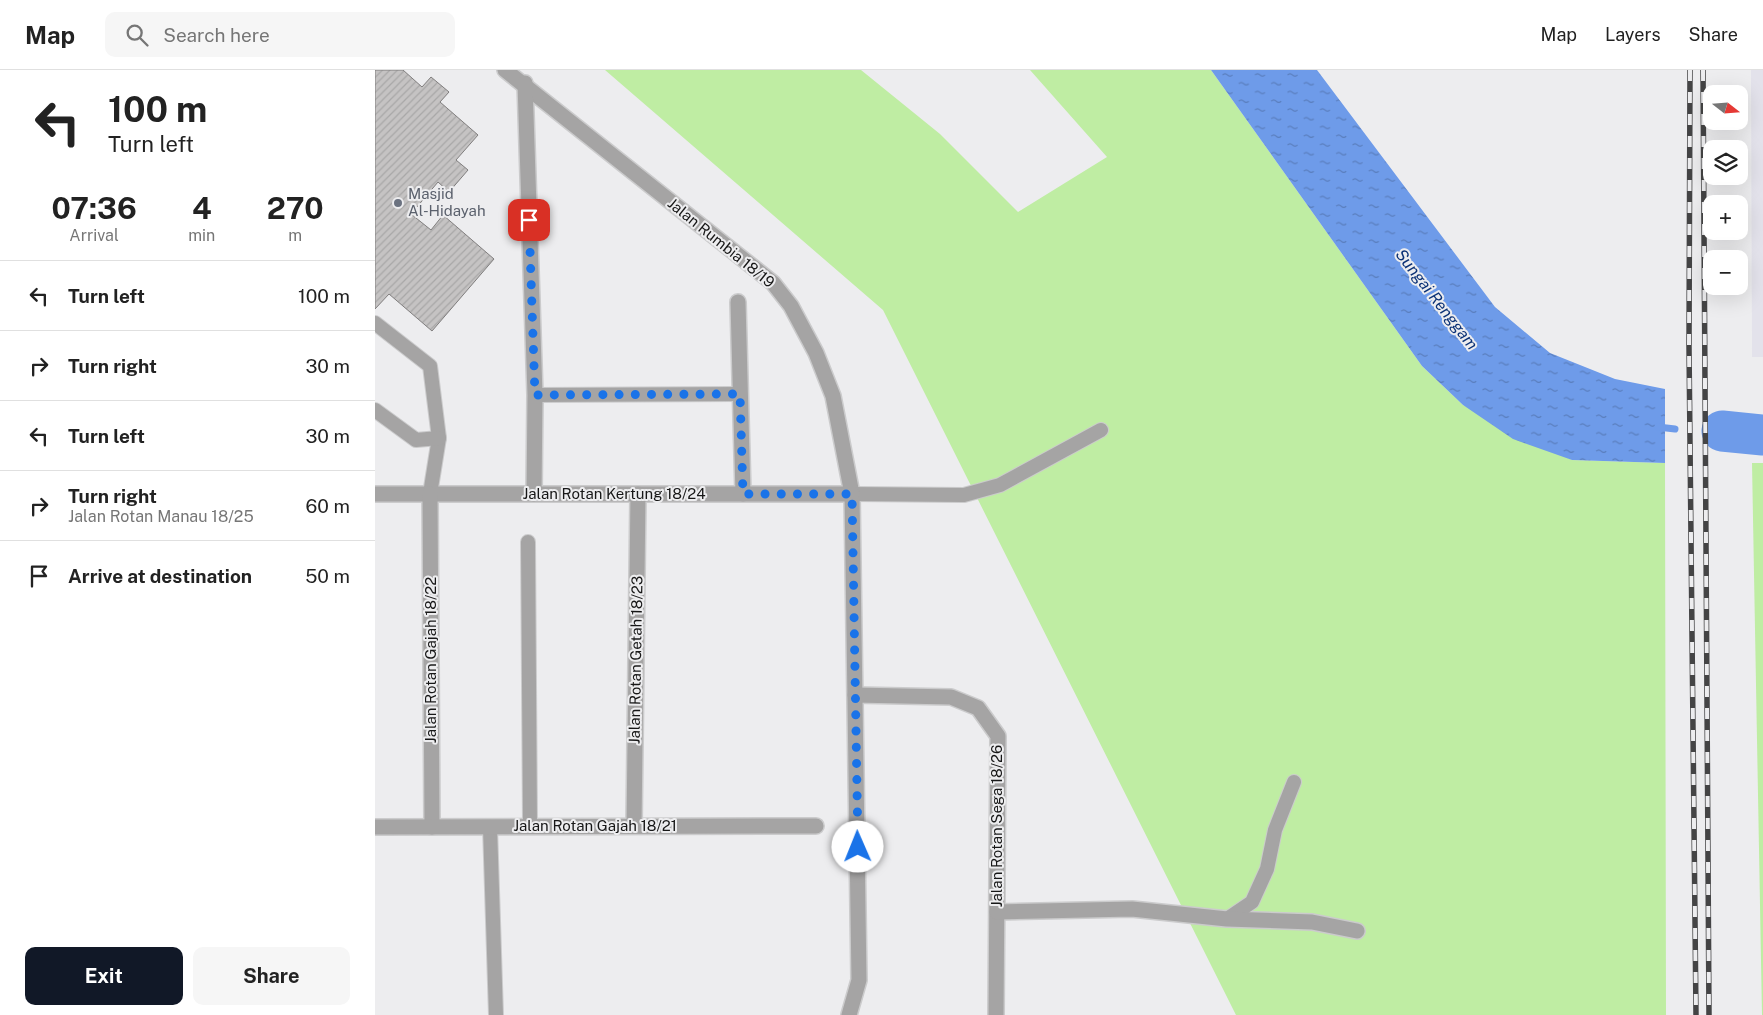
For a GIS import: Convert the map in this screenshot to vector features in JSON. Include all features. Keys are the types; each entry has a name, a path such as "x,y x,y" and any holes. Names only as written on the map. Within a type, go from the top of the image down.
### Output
{"street":[{"name":"Jalan Rumbia 18/19","path":"505,70 525,83 773,283 795,314 816,353 833,396 852,494 859,980 849,1015"},
{"path":"525,83 535,395 534,494"},
{"path":"738,302 743,494"},
{"name":"Jalan Rotan Kertung 18/24","path":"375,494 852,494"},
{"name":"Jalan Rotan Gajah 18/22","path":"430,494 432,827"},
{"name":"Jalan Rotan Getah 18/23","path":"634,826 638,494"},
{"name":"Jalan Rotan Sega 18/26","path":"855,695 951,697 978,708 997,736 996,1015"},
{"name":"Jalan Rotan Gajah 18/21","path":"375,827 816,826"},
{"path":"997,912 1132,909 1227,919 1312,922 1357,931"}],"lane":[{"path":"375,323 430,366 439,438 430,494"},
{"path":"535,395 740,394"},
{"path":"375,410 417,440 439,438"},
{"path":"852,494 964,495 1000,485 1101,430"},
{"path":"528,542 530,826"},
{"path":"1227,919 1252,902 1267,869 1275,830 1294,782"},
{"path":"490,827 496,1015"}],"shaded area":[{"path":"1751,70 1763,70 1763,357 1752,357"}],"green space":[{"path":"605,70 861,70 940,134 1018,212 1107,157 1030,70 1211,70 1422,366 1463,405 1572,460 1665,463 1666,1015 1236,1015 883,310"},
{"path":"1752,463 1763,463 1763,1015 1762,1015"}],"water":[{"path":"1211,70 1317,70 1495,307 1550,353 1615,379 1665,389 1665,463 1572,460 1513,439 1463,405 1422,366"}],"building":[{"name":"Masjid Al-Hidayah","path":"375,70 403,70 422,87 431,77 449,92 440,102 478,135 456,160 468,170 449,192 438,182 411,214 431,230 443,215 494,259 432,331 389,294 375,309"}],"waterway":[{"name":"Sungai Renggam","path":"1658,427 1675,429"},
{"name":"Sungai Renggam","path":"1722,431 1763,435"}],"railway":[{"path":"1690,70 1689,347 1696,1015"},
{"path":"1703,70 1709,1015"}],"place":[{"name":"Masjid Al-Hidayah","path":"398,203"}],"route":[{"path":"529,220 535,395 740,394 743,494 852,494 858,847"}]}
